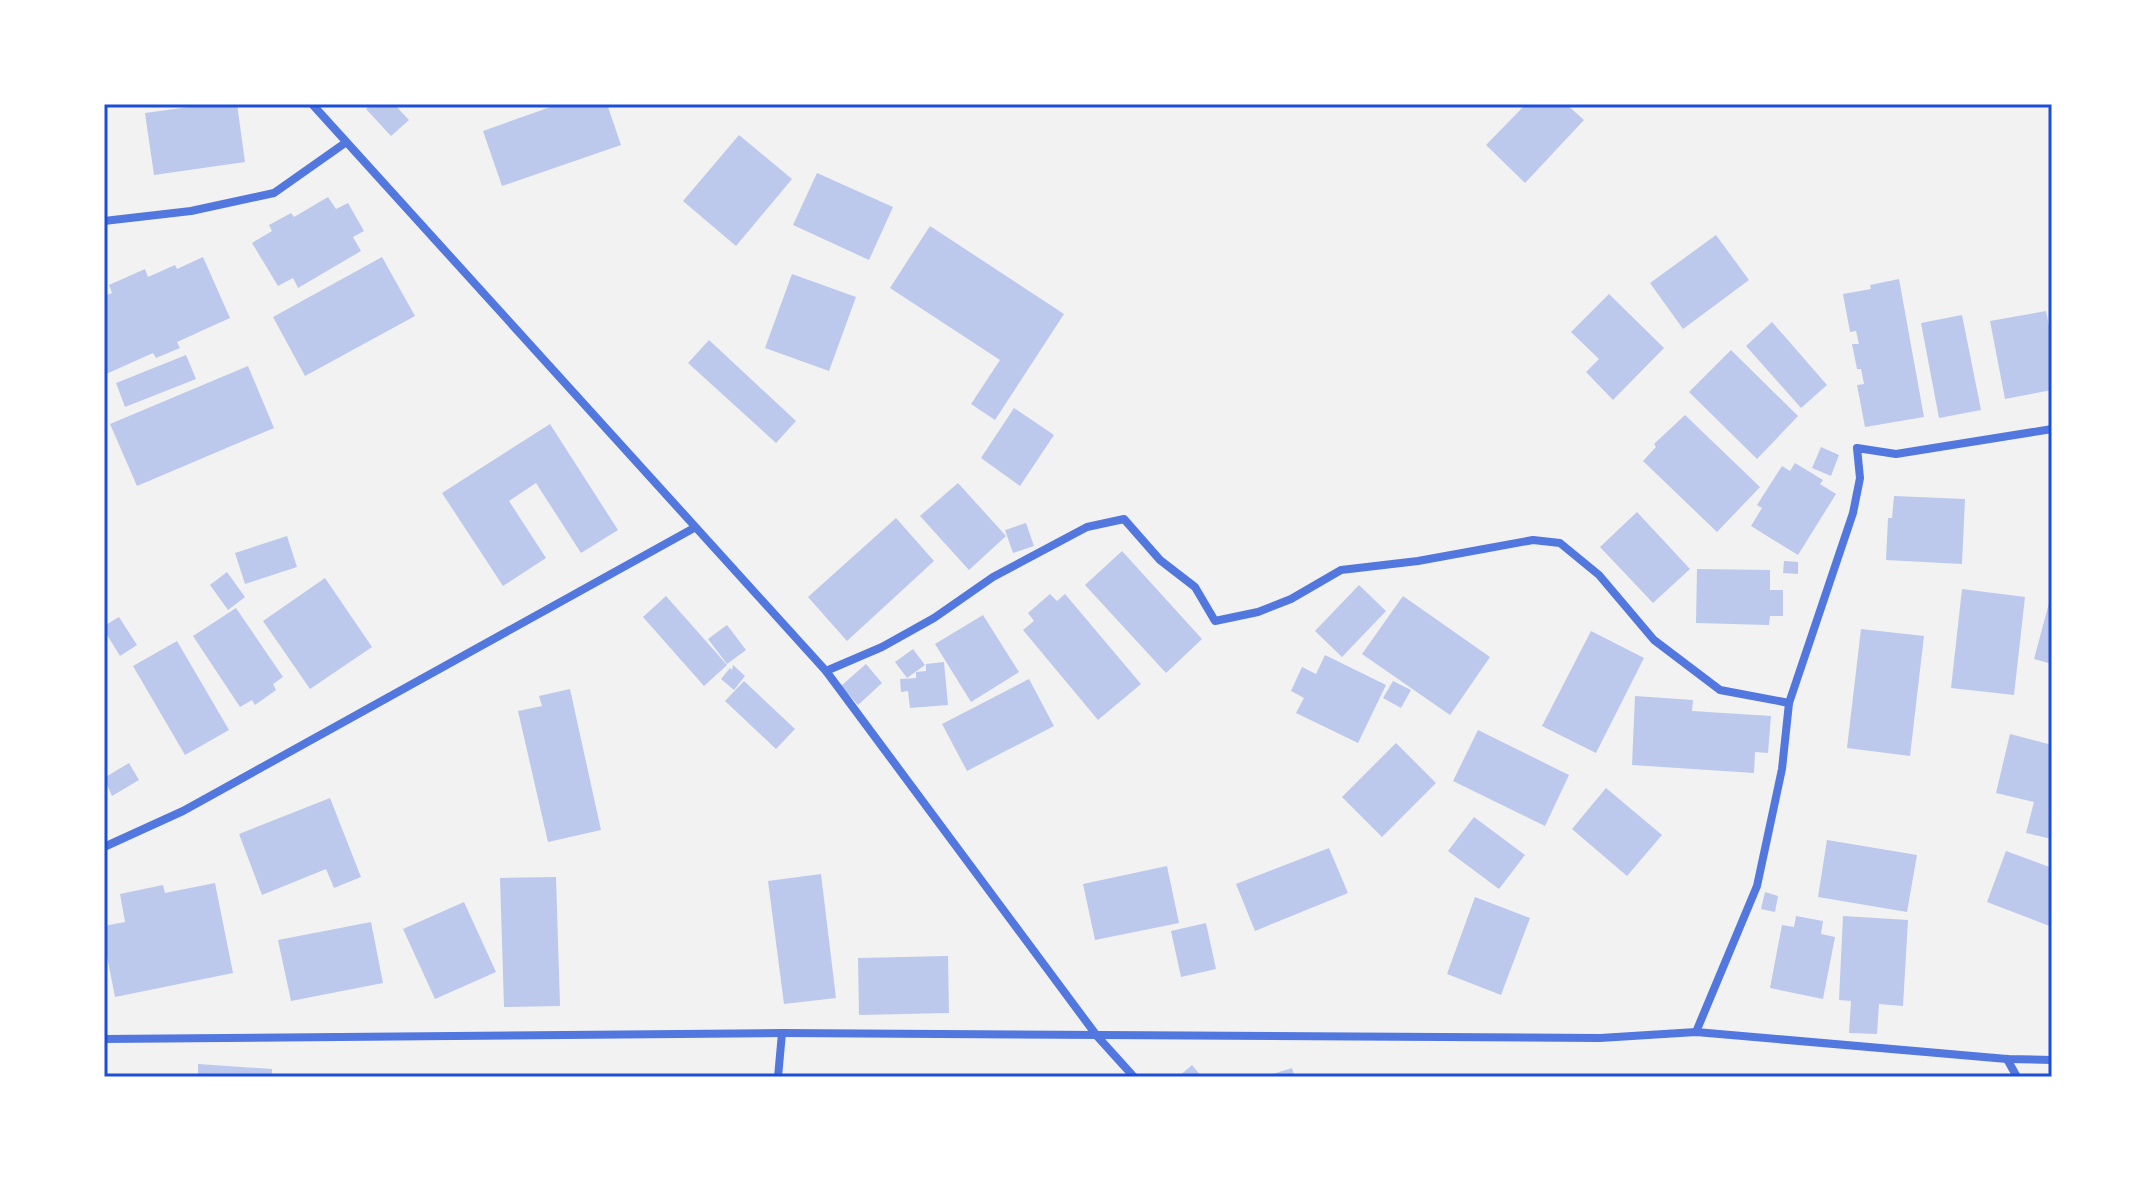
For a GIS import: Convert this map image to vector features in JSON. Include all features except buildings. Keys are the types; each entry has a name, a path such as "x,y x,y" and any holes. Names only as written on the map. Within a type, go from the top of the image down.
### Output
{"street":[{"path":"312,104 826,671 1097,1036 1134,1077"},
{"path":"104,221 191,211 274,193 345,143"},
{"path":"1696,1032 1757,886 1782,769 1789,703 1853,513 1860,478 1857,448 1896,454 2023,431 2052,429"},
{"path":"826,671 882,647 934,618 993,577 1087,527 1124,519 1160,560 1195,587 1215,621 1258,612 1291,599 1341,570 1418,561 1533,540 1560,543 1599,575 1654,640 1720,690 1789,703"},
{"path":"104,847 183,811 694,528"},
{"path":"104,1039 782,1033 1600,1038 1696,1032 2007,1059 2052,1060"},
{"path":"778,1077 782,1033"},
{"path":"2007,1059 2017,1077"}]}
